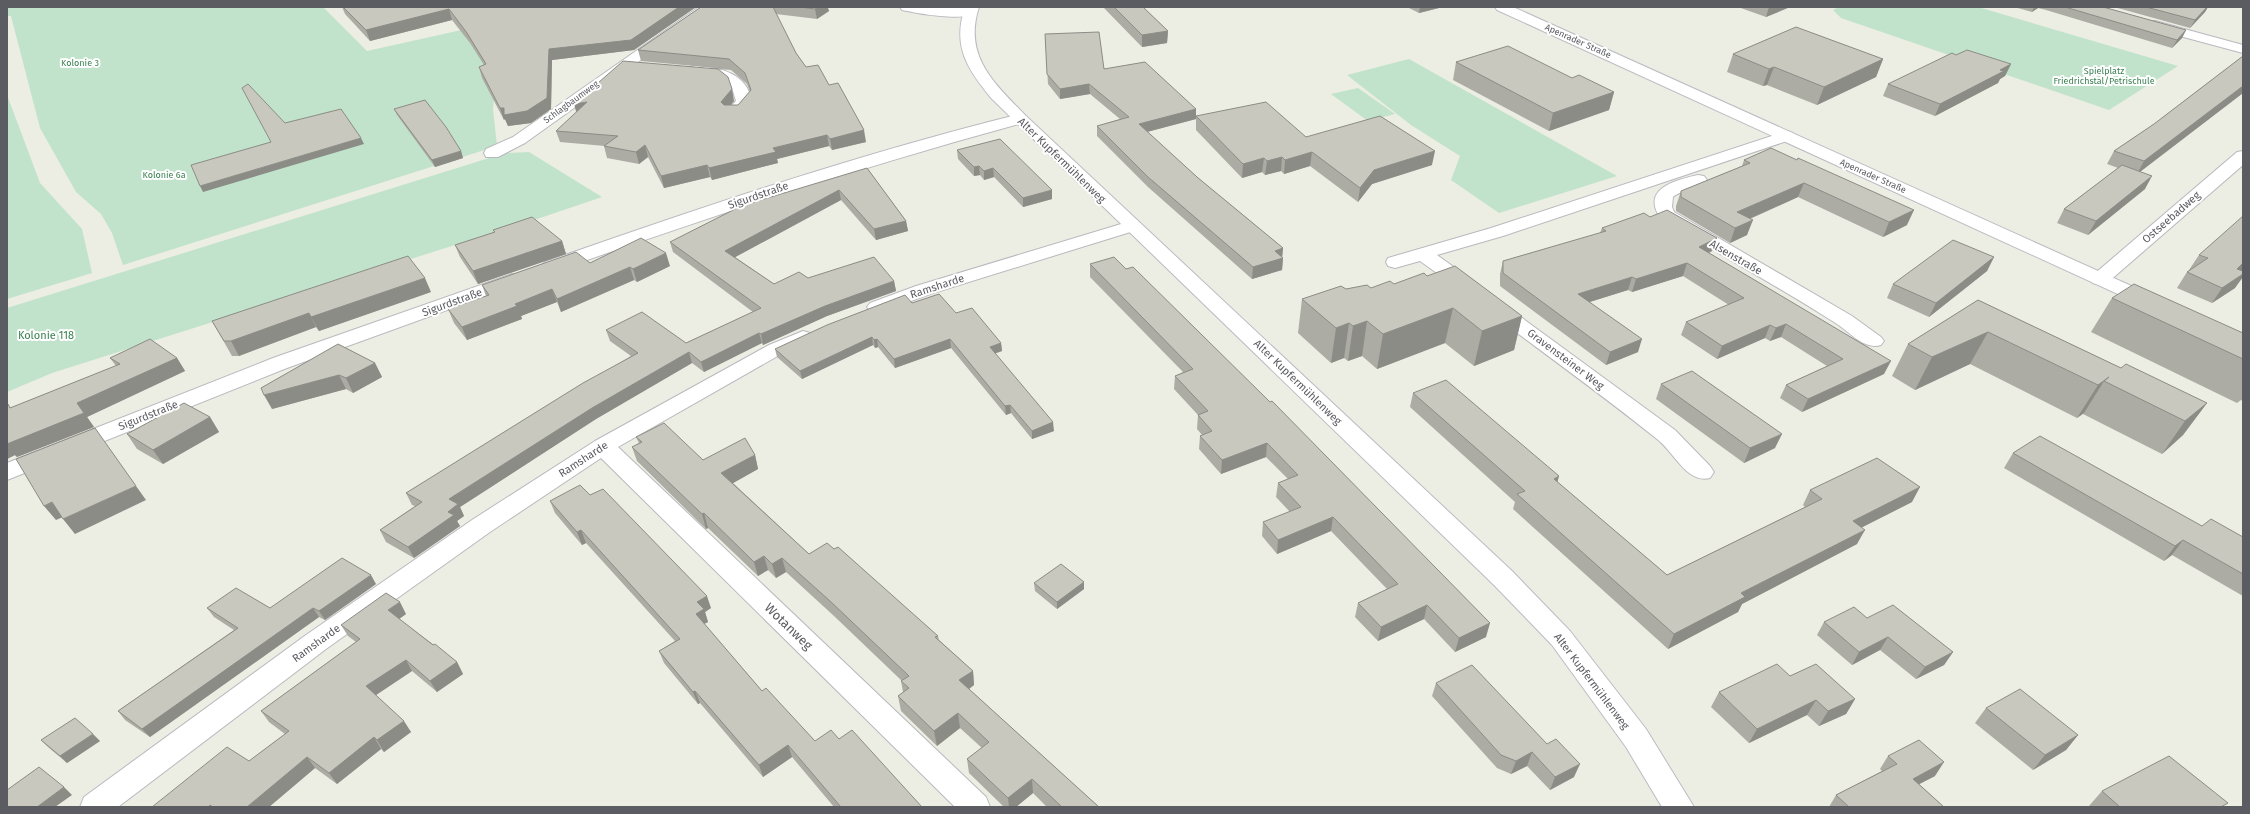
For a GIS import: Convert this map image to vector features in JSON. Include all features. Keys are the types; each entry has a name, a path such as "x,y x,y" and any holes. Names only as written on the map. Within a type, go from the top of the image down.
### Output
{"street":[{"name":"Schlagbaumweg","path":"492,153 519,140 623,65 708,7"},
{"name":"Alter Kupfermühlenweg","path":"907,7 933,12 971,9 966,29 967,43 971,57 992,89 1020,119 1131,226 1498,573 1561,638 1636,738 1679,807"},
{"name":"Apenrader Straße","path":"1502,7 2168,310"},
{"path":"2140,20 2243,49"},
{"path":"623,65 646,66"},
{"path":"684,70 725,74 734,79 743,94 744,102 733,112"},
{"name":"Sigurdstraße","path":"7,472 280,363 532,274 814,177 932,142 1020,119"},
{"path":"1395,262 1504,229 1787,136"},
{"name":"Ostseebadweg","path":"2100,279 2243,156"},
{"name":"Alsenstraße","path":"1694,166 1702,171 1704,175 1702,178 1666,193 1662,198 1661,206 1667,215 1845,320 1874,341"},
{"name":"Ramsharde","path":"860,313 923,290 1131,226"},
{"name":"Gravensteiner Weg","path":"1423,254 1667,435 1702,472"},
{"name":"Ramsharde","path":"96,807 323,638 481,526 603,446 776,349 826,327"},
{"name":"Wotanweg","path":"603,446 975,807"}],"green space":[{"name":"Kolonie 6a","path":"7,7 323,7 367,51 502,21 493,109 497,146 123,265 112,233 101,214 76,192 40,128 11,16 7,16"},
{"name":"Spielplatz Friedrichstal/Petrischule","path":"1839,7 1978,7 2178,66 2109,110 1841,18 1833,10"},
{"path":"1409,59 1617,176 1499,213 1451,180 1460,156 1411,125 1347,75"},
{"path":"1358,88 1395,114 1368,121 1331,94"},
{"path":"7,95 40,183 82,229 92,273 7,299"},
{"name":"Kolonie 118","path":"529,152 602,197 52,373 7,392 7,308 486,159 507,153"}],"building":[{"path":"343,7 679,7 631,40 549,49 547,98 527,111 504,115 504,108 500,108 479,67 486,64 467,33 449,9 366,30"},
{"path":"701,7 773,7 796,53 806,67 818,65 829,85 838,83 864,130 830,139 827,135 773,148 776,152 709,168 707,165 661,176 645,145 636,152 604,146 618,136 556,131 587,102 574,104 623,61 718,69 728,77 732,89 721,102 724,105 738,105 751,90 745,73 729,59 638,50"},
{"path":"800,7 818,7 815,9"},
{"path":"1114,7 1143,7 1168,31 1142,35"},
{"path":"2065,7 2103,7 2186,30 2177,40"},
{"path":"2146,7 2207,7 2195,20"},
{"path":"1796,27 1883,59 1824,87 1774,67 1769,69 1733,54"},
{"path":"1099,32 1104,69 1145,62 1196,109 1139,124 1197,177 1283,248 1275,251 1283,258 1253,267 1148,177 1097,126 1129,117 1089,84 1060,89 1047,74 1045,34"},
{"path":"1508,46 1572,78 1579,75 1614,92 1553,113 1456,62"},
{"path":"1967,50 2011,64 2000,70 2004,71 1940,104 1888,84 1952,53 1956,55"},
{"path":"2243,56 2243,86 2144,161 2114,151 2154,124"},
{"path":"248,84 285,123 341,109 361,138 200,186 191,165 271,142 242,88"},
{"path":"425,100 446,127 461,151 432,160 394,109"},
{"path":"1266,102 1306,137 1380,116 1435,151 1374,170 1360,188 1312,152 1285,160 1282,157 1267,161 1264,158 1243,164 1196,116"},
{"path":"1000,139 1052,190 1023,198 993,168 984,171 979,166 974,167 957,150"},
{"path":"1771,148 1797,160 1798,158 1914,210 1889,222 1804,183 1737,212 1753,220 1735,228 1681,197 1681,191 1750,163 1744,160"},
{"path":"2122,165 2152,176 2096,221 2064,209"},
{"path":"867,168 906,221 874,229 839,190 725,251 774,284 799,272 808,278 874,257 894,281 825,306 761,334 759,333 701,362 689,352 592,408 449,499 458,504 448,512 454,515 408,547 380,530 422,502 406,493 583,383 638,353 606,330 642,312 686,343 761,308 670,242 741,206"},
{"path":"1667,210 1717,238 1699,247 1891,361 1808,399 1786,385 1843,359 1786,324 1776,328 1770,325 1722,346 1686,322 1744,298 1687,263 1636,279 1632,277 1578,294 1642,339 1610,352 1503,273 1503,261 1606,231 1602,228 1644,213 1650,217"},
{"path":"2243,216 2243,263 2237,269 2243,271 2243,274 2222,288 2187,272 2208,258 2199,255"},
{"path":"532,217 562,241 473,271 455,245 495,232 493,230"},
{"path":"641,238 666,253 633,269 630,267 557,299 552,289 515,304 517,306 462,327 448,309 489,295 482,285 576,252 590,263"},
{"path":"1953,240 1994,257 1936,303 1893,284"},
{"path":"408,256 425,278 311,317 309,313 231,341 224,341 212,321"},
{"path":"1114,257 1126,269 1133,267 1270,402 1272,401 1490,623 1459,638 1427,605 1381,627 1358,603 1398,584 1333,517 1278,540 1263,522 1301,507 1278,483 1298,475 1267,443 1222,460 1200,436 1212,431 1198,415 1208,411 1175,376 1193,369 1090,264"},
{"path":"1455,266 1522,316 1482,331 1453,308 1383,334 1367,321 1353,326 1349,323 1336,328 1302,299 1341,286 1346,289 1367,285 1371,288 1390,281 1394,284 1424,273 1427,276"},
{"path":"2134,284 2243,333 2243,359 2112,298"},
{"path":"939,294 956,313 972,308 1001,343 990,347 1053,422 1032,431 1010,405 1005,406 950,339 894,359 877,339 874,340 872,337 800,371 775,349 827,325 905,295 912,303"},
{"path":"1978,300 2121,368 2126,364 2207,403 2185,421 2104,381 2109,377 2098,385 1988,332 1932,357 1908,344"},
{"path":"150,339 177,358 77,403 84,413 7,444 7,404 10,408 120,364 110,358"},
{"path":"338,344 375,363 346,378 339,375 264,395 261,388"},
{"path":"1692,371 1782,434 1750,448 1661,384"},
{"path":"1446,380 1559,476 1554,479 1667,575 1822,499 1810,490 1877,458 1920,487 1853,521 1865,530 1741,593 1745,597 1674,634 1517,494 1525,491 1413,393"},
{"path":"184,403 210,417 153,450 127,434"},
{"path":"664,423 703,460 745,438 755,455 721,473 809,554 827,543 834,549 838,547 938,636 935,637 973,671 959,680 1099,807 1062,807 1032,779 1008,798 967,759 989,742 958,713 934,731 898,696 909,688 901,681 909,676 830,601 782,558 772,564 764,556 754,562 704,513 702,514 632,447 642,442 636,437"},
{"path":"95,428 136,486 63,519 52,502 44,506 16,459"},
{"path":"2040,436 2202,526 2211,519 2243,537 2243,574 2183,540 2175,546 2013,453"},
{"path":"580,485 590,495 603,489 707,596 697,602 704,609 696,614 762,691 766,688 815,741 831,730 839,739 852,730 922,807 841,807 788,745 759,765 695,691 693,692 659,651 680,639 581,530 577,532 550,501"},
{"path":"342,558 371,575 319,611 313,608 142,729 118,711 238,628 207,608 236,588 270,608"},
{"path":"1061,564 1084,582 1057,602 1034,583"},
{"path":"386,593 400,602 388,610 457,662 430,681 406,660 366,686 404,721 377,740 374,737 329,773 307,757 247,807 213,807 210,805 208,807 152,807 227,747 249,761 289,731 261,711 360,639 341,625"},
{"path":"1893,605 1953,652 1925,667 1888,637 1859,652 1824,622 1854,607 1867,618"},
{"path":"1777,664 1790,676 1816,664 1855,699 1828,711 1816,700 1757,729 1719,692"},
{"path":"1472,665 1547,744 1556,739 1580,764 1555,777 1532,752 1516,761 1501,755 1436,683"},
{"path":"2020,689 2078,735 2045,755 1986,708"},
{"path":"75,718 93,734 60,756 41,740"},
{"path":"1919,740 1944,762 1913,779 1944,807 1849,807 1836,795 1897,764 1888,756"},
{"path":"2169,756 2228,803 2221,807 2120,807 2102,791"},
{"path":"39,767 64,787 37,807 7,807 7,790"}],"park label":[{"name":"Kolonie 3","path":"80,63"}]}
